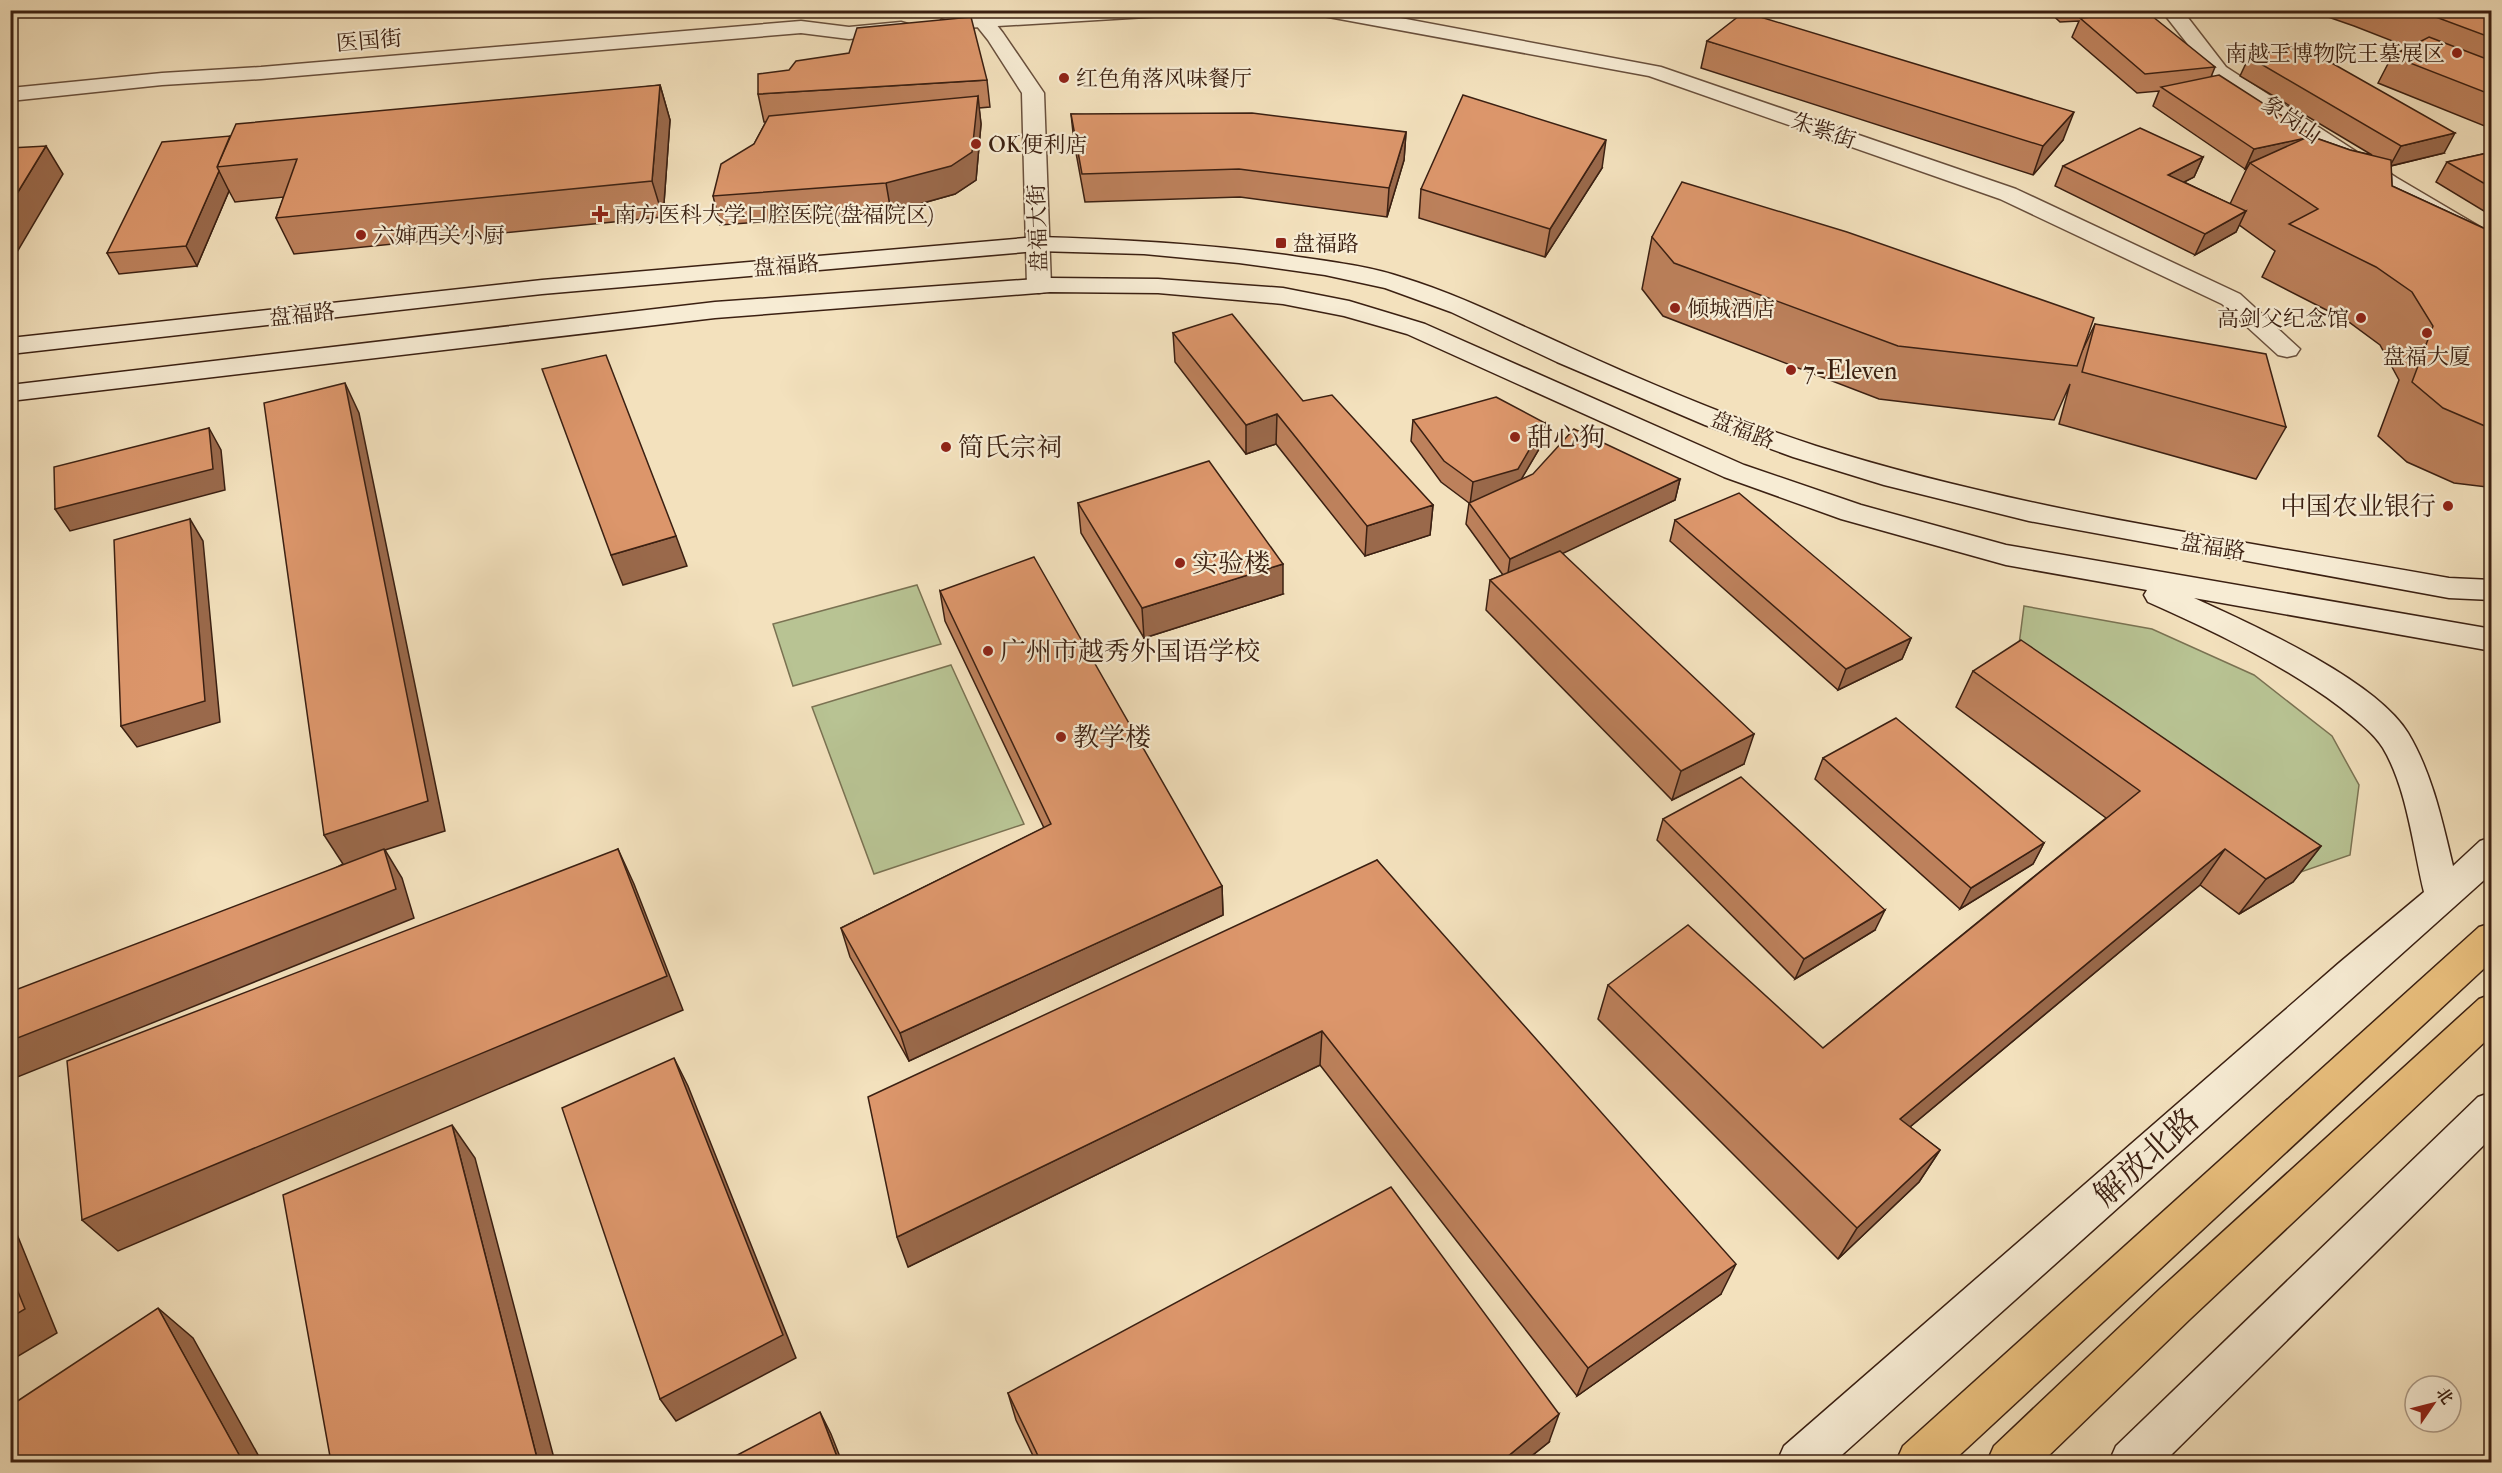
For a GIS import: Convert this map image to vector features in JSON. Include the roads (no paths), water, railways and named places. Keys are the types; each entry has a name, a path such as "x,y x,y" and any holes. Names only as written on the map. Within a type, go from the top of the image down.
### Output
{"main road":[{"path":"978,15 1163,10"},
{"name":"朱紫街","path":"1323,10 1654,71 1986,186 2008,194 2231,299 2287,349"},
{"name":"象岗山","path":"2171,10 2219,71 2389,183 2492,245"},
{"name":"医国街","path":"10,95 162,79 261,73 801,27 849,33 921,26 978,15"},
{"name":"盘福大街","path":"978,15 996,37 1033,93 1039,286"},
{"name":"盘福路","path":"10,346 554,286 1037,244 1144,247 1239,256 1325,268 1392,282 1460,307 1576,360 1715,419 1803,451 1894,479 2029,512 2156,537 2449,588"},
{"path":"10,393 715,310 1039,286 1181,287 1282,296 1349,309 1416,329 1734,471 1851,512 2006,555 2492,640"},
{"path":"2111,574 2289,657 2344,693 2379,721 2394,739 2411,775 2443,897"},
{"path":"2449,588 2492,590"},
{"path":"2449,588 2492,604"},
{"name":"解放北路","path":"1800,1462 2352,974 2443,897 2492,851"},
{"path":"1919,1462 2492,938"},
{"path":"2010,1462 2175,1304 2492,1010"},
{"path":"2132,1462 2492,1110"}],"place":[{"name":"南越王博物院王墓展区","path":"2457,53"},
{"name":"红色角落风味餐厅","path":"1064,78"},
{"name":"OK便利店","path":"976,144"},
{"name":"南方医科大学口腔医院(盘福院区)","path":"600,214"},
{"name":"六婶西关小厨","path":"361,235"},
{"name":"盘福路","path":"1281,243"},
{"name":"倾城酒店","path":"1675,308"},
{"name":"高剑父纪念馆","path":"2361,318"},
{"name":"盘福大厦","path":"2427,333"},
{"name":"7-Eleven","path":"1791,370"},
{"name":"甜心狗","path":"1515,437"},
{"name":"简氏宗祠","path":"946,447"},
{"name":"中国农业银行","path":"2448,506"},
{"name":"实验楼","path":"1180,563"},
{"name":"广州市越秀外国语学校","path":"988,651"},
{"name":"教学楼","path":"1061,737"}]}
